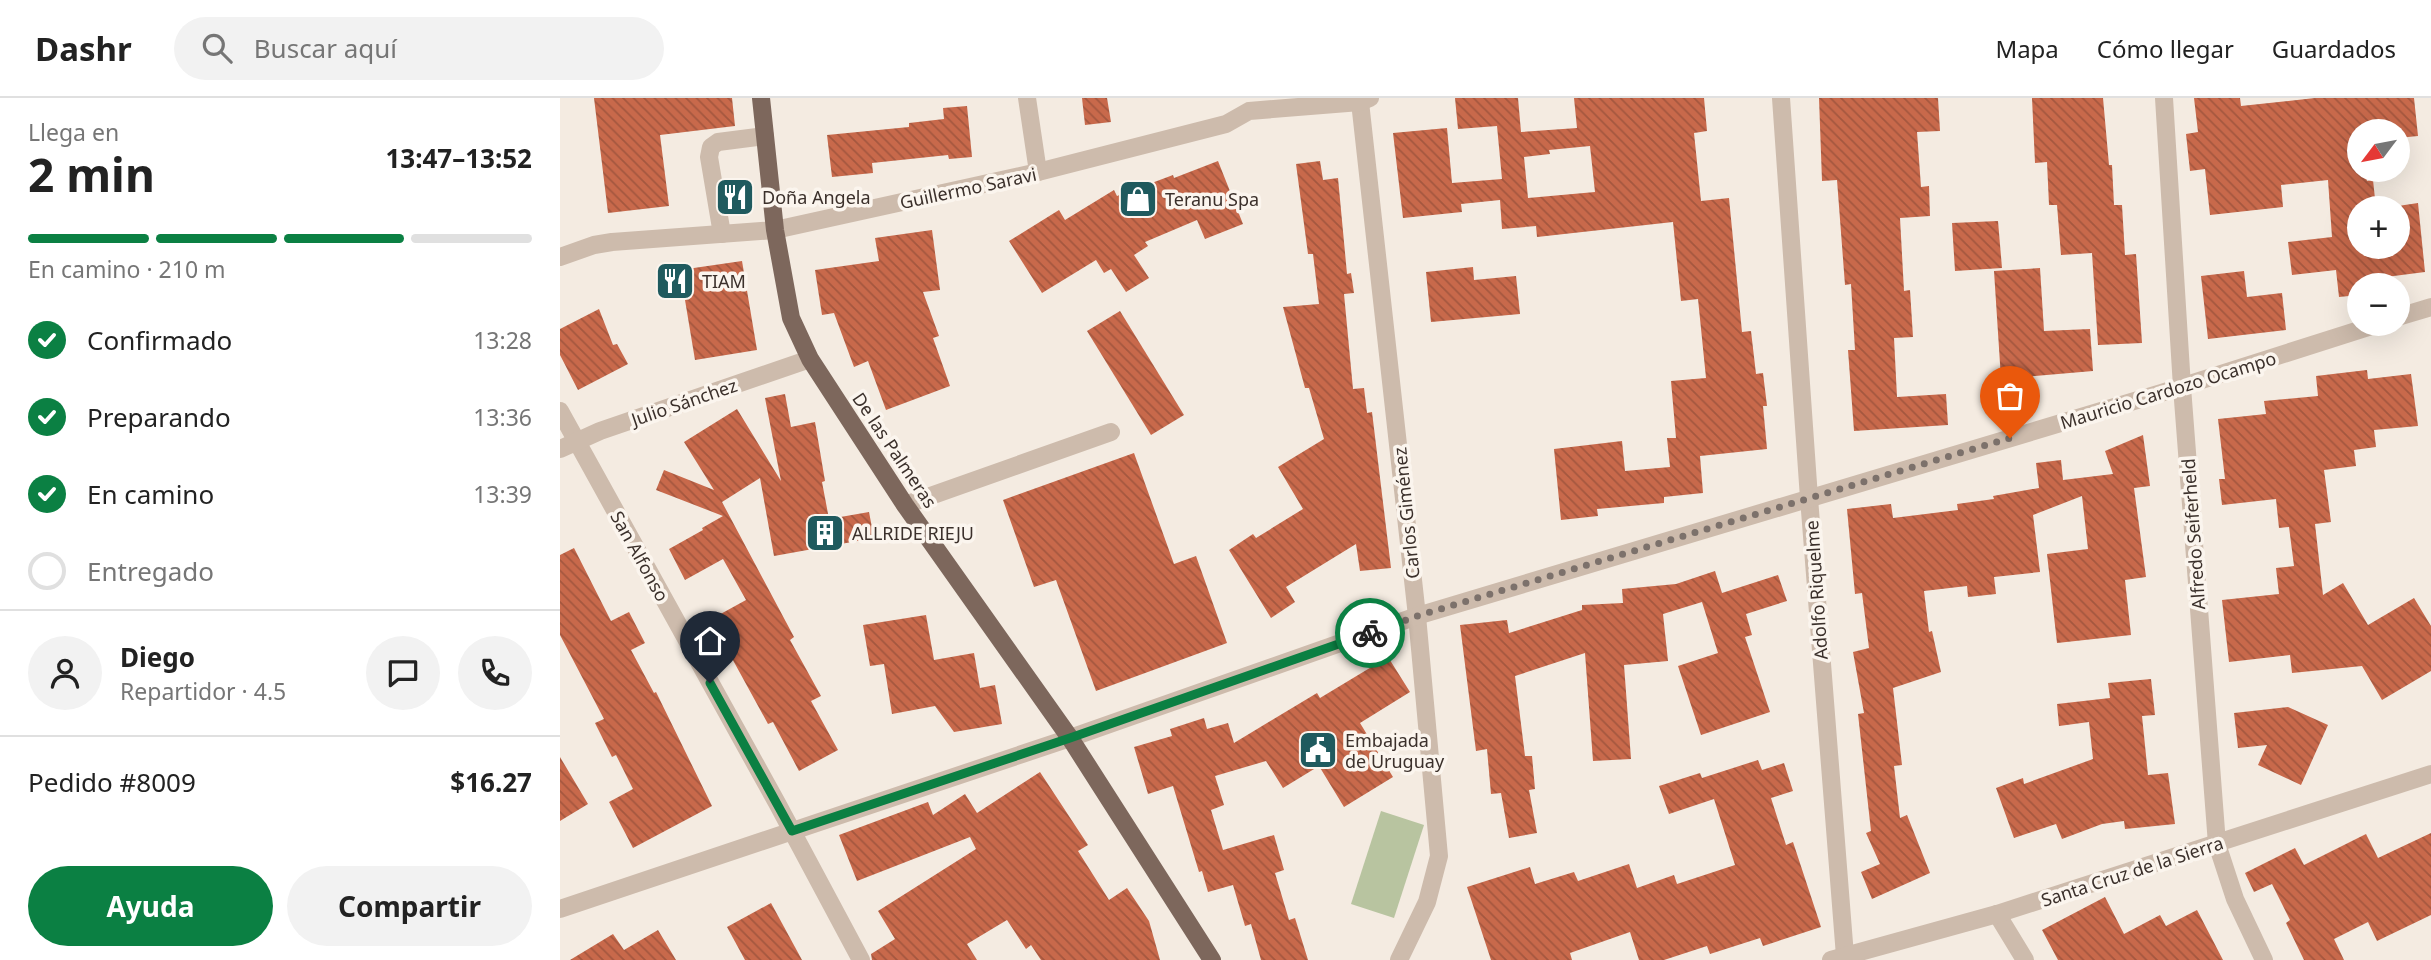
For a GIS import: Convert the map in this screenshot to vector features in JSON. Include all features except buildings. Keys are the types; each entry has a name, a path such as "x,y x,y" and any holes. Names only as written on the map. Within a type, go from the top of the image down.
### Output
{"main road":[{"name":"De las Palmeras","path":"761,98 775,230 791,318 810,359 905,505 1070,738 1212,960"}],"street":[{"path":"1027,98 1038,173"},
{"name":"Adolfo Riquelme","path":"1782,98 1838,958"},
{"name":"Alfredo Seiferheld","path":"2164,98 2182,387 2217,844 2235,899 2264,960"},
{"name":"Guillermo Saravi","path":"560,257 594,245 612,242 775,230 1038,173 1226,124 1251,104 1365,100"},
{"name":"Carlos Giménez","path":"1365,100 1439,856 1427,902 1399,960"},
{"path":"722,234 709,157 711,148 718,142 765,136"},
{"path":"2410,313 2431,307"},
{"name":"Mauricio Cardozo Ocampo","path":"560,909 1070,738 1417,616 2182,387 2347,334"},
{"name":"Julio Sánchez","path":"569,446 600,431 810,359"},
{"name":"San Alfonso","path":"560,411 569,446 792,831 861,960"},
{"path":"905,505 1111,432"},
{"name":"Santa Cruz de la Sierra","path":"1838,958 1997,914 2431,774"},
{"path":"1997,914 2025,960"}],"green space":[{"path":"1381,811 1424,825 1394,918 1351,904"}],"way so far":[{"path":"1370,633 1417,616 2010,438"}],"place":[{"name":"Doña Angela","path":"735,197"},
{"name":"Teranu Spa","path":"1138,199"},
{"name":"TIAM","path":"675,281"},
{"name":"ALLRIDE RIEJU","path":"825,533"},
{"name":"Embajada de Uruguay","path":"1318,750"}],"route":[{"path":"710,683 792,831 1070,738 1370,633"}]}
